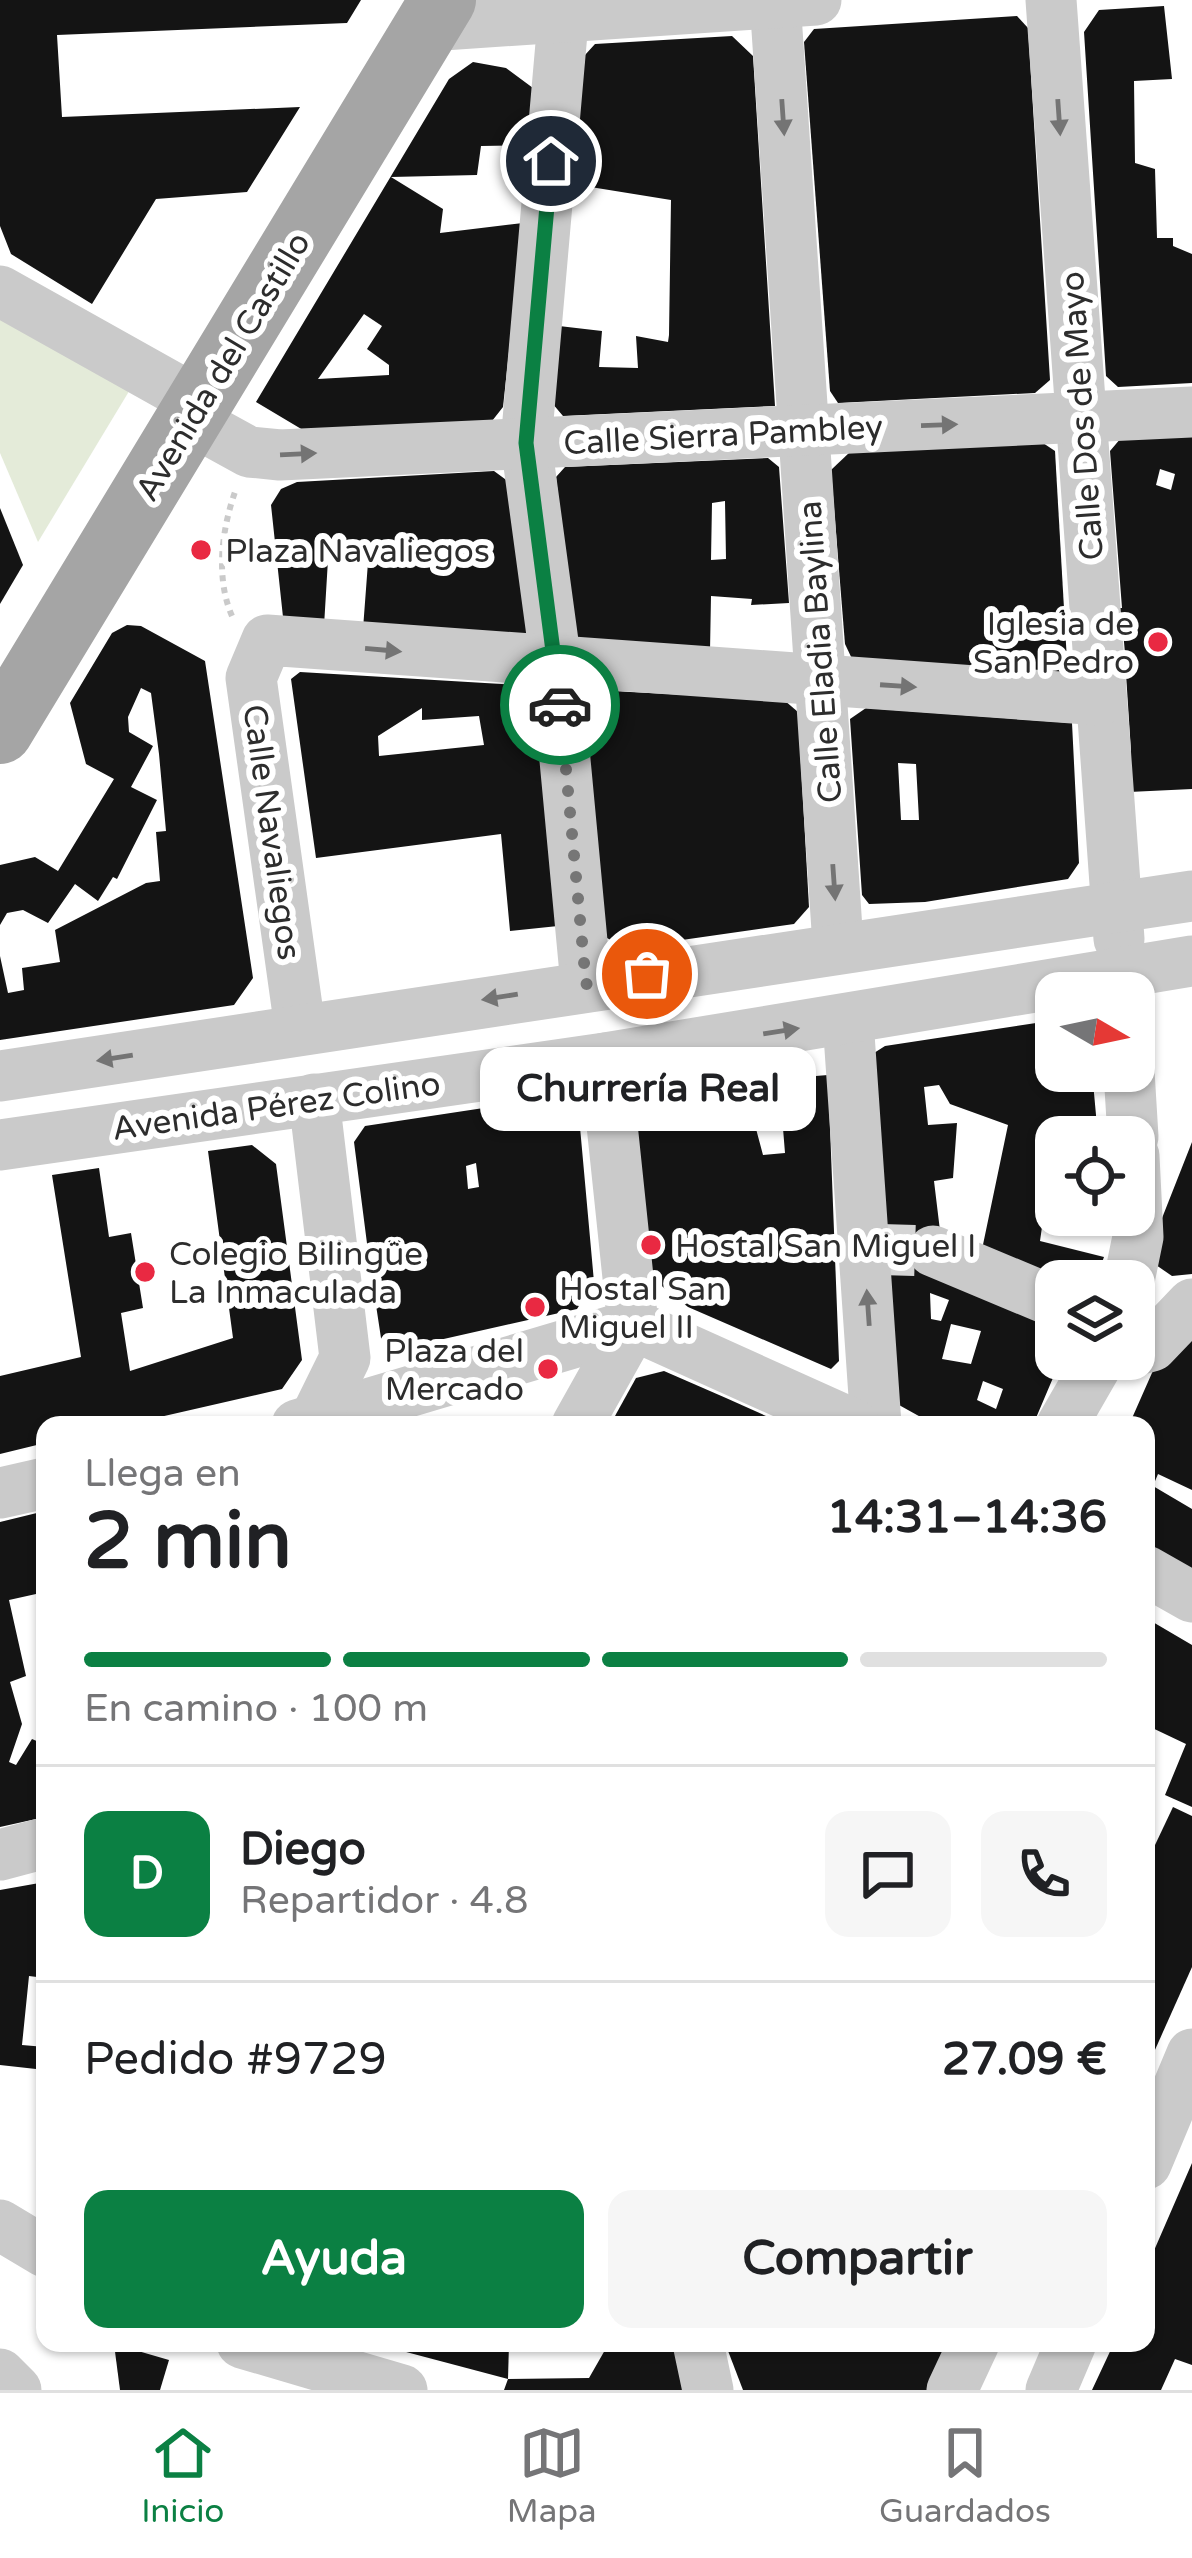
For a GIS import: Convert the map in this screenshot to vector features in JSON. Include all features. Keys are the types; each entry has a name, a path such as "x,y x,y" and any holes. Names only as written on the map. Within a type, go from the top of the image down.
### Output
{"main road":[{"name":"Avenida del Castillo","path":"0,731 436,13"}],"street":[{"name":"Calle Dos de Mayo","path":"1051,0 1101,700 1123,869 1123,972"},
{"path":"436,13 563,21 789,1"},
{"name":"Calle Eladia Baylina","path":"789,1 820,680 868,947"},
{"path":"563,21 526,443 556,664 586,984"},
{"name":"Calle Sierra Pambley","path":"0,292 195,411 250,452 280,455 1192,412"},
{"path":"262,647 1101,700"},
{"name":"Calle Navaliegos","path":"262,647 251,678 300,1028"},
{"path":"1123,869 1192,884"},
{"name":"Avenida Pérez Colino","path":"14,1083 300,1028 868,947 1123,869 1192,896"},
{"name":"Avenida Pérez Colino","path":"1155,974 1192,962"},
{"name":"Avenida Pérez Colino","path":"0,1145 1035,996"},
{"path":"848,1020 876,1416"},
{"path":"582,1416 633,1325 605,1058"},
{"path":"312,1416 345,1358 314,1099"},
{"path":"933,1251 1035,1294"},
{"path":"1155,1344 1192,1304"},
{"path":"334,1416 633,1325 836,1416"},
{"path":"1068,1416 1094,1380"},
{"path":"0,1493 36,1485"},
{"path":"1155,1576 1192,1597"},
{"path":"0,1855 36,1846"},
{"path":"1155,2142 1192,2054"},
{"path":"272,2352 401,2390"},
{"path":"700,2352 707,2390"},
{"path":"952,2390 970,2352"},
{"path":"0,2374 16,2390"}],"path":[{"path":"250,452 229,509 223,596 262,647"}],"green space":[{"path":"0,319 131,388 38,542 0,453"}],"building":[{"path":"0,0 361,0 347,23 57,35 62,117 300,107 247,192 156,199 92,304 11,254 0,226"},
{"path":"1164,6 1172,79 1134,81 1135,163 1155,169 1157,238 1173,238 1173,246 1192,254 1192,383 1118,387 1106,376 1084,32 1099,10"},
{"path":"1017,16 1028,28 1050,380 1035,393 838,403 830,391 804,42 814,29"},
{"path":"732,36 753,56 775,406 563,416 552,403 559,326 602,331 599,367 638,368 636,336 668,342 669,335 671,200 572,184 585,55 595,44"},
{"path":"473,62 506,68 533,88 531,145 481,146 477,175 391,177 443,209 440,233 523,223 503,407 492,421 308,433 256,402 449,79","holes":["364,314 382,326 367,349 389,365 389,375 318,379"]},
{"name":"Iglesia de San Pedro","path":"1192,435 1192,789 1129,792 1126,751 1131,751 1126,674 1120,674 1120,665 1126,665 1122,619 1117,618 1117,608 1122,608 1110,451 1121,438","holes":["1160,469 1175,474 1171,490 1156,485"]},
{"path":"1043,443 1055,451 1067,661 1058,675 854,663 845,644 831,470 850,452"},
{"path":"768,458 779,467 789,603 751,605 752,599 711,596 710,651 585,643 573,635 556,477 565,467","holes":["725,501 726,559 711,560 712,503"]},
{"path":"494,471 509,482 527,632 521,637 363,629 369,549 329,543 324,626 283,617 271,505 281,489 297,482"},
{"path":"0,508 23,565 0,604"},
{"path":"127,625 141,626 205,661 253,978 234,1005 0,1040 0,956 8,993 24,990 22,968 60,962 55,930 146,883 160,881 156,832 166,831 159,754 151,693 141,688 128,717 129,732 153,746 131,787 157,800 117,879 113,877 98,901 75,884 48,923 23,910 7,913 0,925 0,865 35,857 58,871 114,779 86,764 70,703 112,633"},
{"path":"300,672 519,685 534,698 558,926 510,931 501,834 316,858 291,679","holes":["422,708 422,720 479,716 484,745 379,756 378,736"]},
{"path":"592,690 784,700 798,712 809,907 794,924 626,948 605,937 581,704"},
{"path":"866,708 1072,723 1079,863 1068,879 925,902 869,904 862,895 850,719","holes":["898,763 916,764 919,820 901,820"]},
{"path":"1035,1023 1035,1092 1094,1092 1096,1116 1035,1116 1035,1236 1104,1257 1035,1260 1035,1275 980,1259 1008,1125 950,1104 939,1085 924,1087 928,1125 957,1123 953,1178 934,1181 941,1239 1035,1302 1035,1380 1052,1380 1037,1416 919,1416 899,1405 874,1053 885,1046","holes":["930,1293 949,1300 941,1321 931,1319","951,1324 981,1331 971,1364 942,1359","983,1381 1003,1389 996,1409 977,1400"]},
{"path":"740,1069 763,1155 785,1153 779,1079 828,1075 839,1361 831,1369 688,1307 643,1271 622,1109 642,1084"},
{"path":"577,1094 594,1282 577,1309 395,1350 381,1338 354,1142 365,1126","holes":["476,1163 479,1187 468,1189 466,1166"]},
{"path":"1192,1142 1192,1274 1172,1276 1156,1265 1155,1236"},
{"path":"252,1145 276,1164 302,1360 282,1389 164,1416 36,1416 36,1445 0,1454 0,1376 81,1357 52,1175 99,1168 109,1237 131,1233 143,1308 121,1313 130,1371 233,1338 208,1151"},
{"path":"1192,1323 1192,1490 1158,1474 1155,1481 1155,1416 1133,1416 1149,1380 1155,1380 1155,1366"},
{"path":"664,1371 766,1416 615,1416 636,1378"},
{"path":"1155,1487 1192,1509 1192,1575 1155,1561"},
{"path":"36,1513 36,1594 9,1600 26,1676 10,1682 22,1724 9,1762 16,1765 32,1739 36,1741 36,1819 0,1827 0,1522"},
{"path":"1155,1623 1192,1645 1192,1807 1165,1795 1186,1744 1155,1729"},
{"path":"1173,1807 1192,1816 1192,1967 1155,2050 1155,1845"},
{"path":"36,1884 36,1977 29,1976 22,2045 36,2046 36,2069 0,2065 0,1890"},
{"path":"1192,2163 1192,2365 1175,2359 1161,2390 1092,2390 1110,2352 1155,2352 1155,2248"},
{"path":"115,2352 142,2352 169,2360 160,2390 120,2390"},
{"path":"406,2352 509,2352 508,2379"},
{"path":"604,2352 679,2352 692,2390 504,2390 508,2379 589,2378"},
{"path":"728,2352 958,2352 940,2390 743,2390"}],"tunnel":[{"path":"864,1249 933,1251"}],"way so far":[{"path":"560,705 586,984 647,974"}],"place":[{"name":"Plaza Navaliegos","path":"201,550"},
{"name":"Iglesia de San Pedro","path":"1158,642"},
{"name":"Churrería Real","path":"647,974"},
{"name":"Hostal San Miguel I","path":"651,1245"},
{"name":"Colegio Bilingüe La Inmaculada","path":"145,1272"},
{"name":"Hostal San Miguel II","path":"535,1307"},
{"name":"Plaza del Mercado","path":"548,1369"}],"route":[{"path":"551,161 526,443 560,705"}]}
